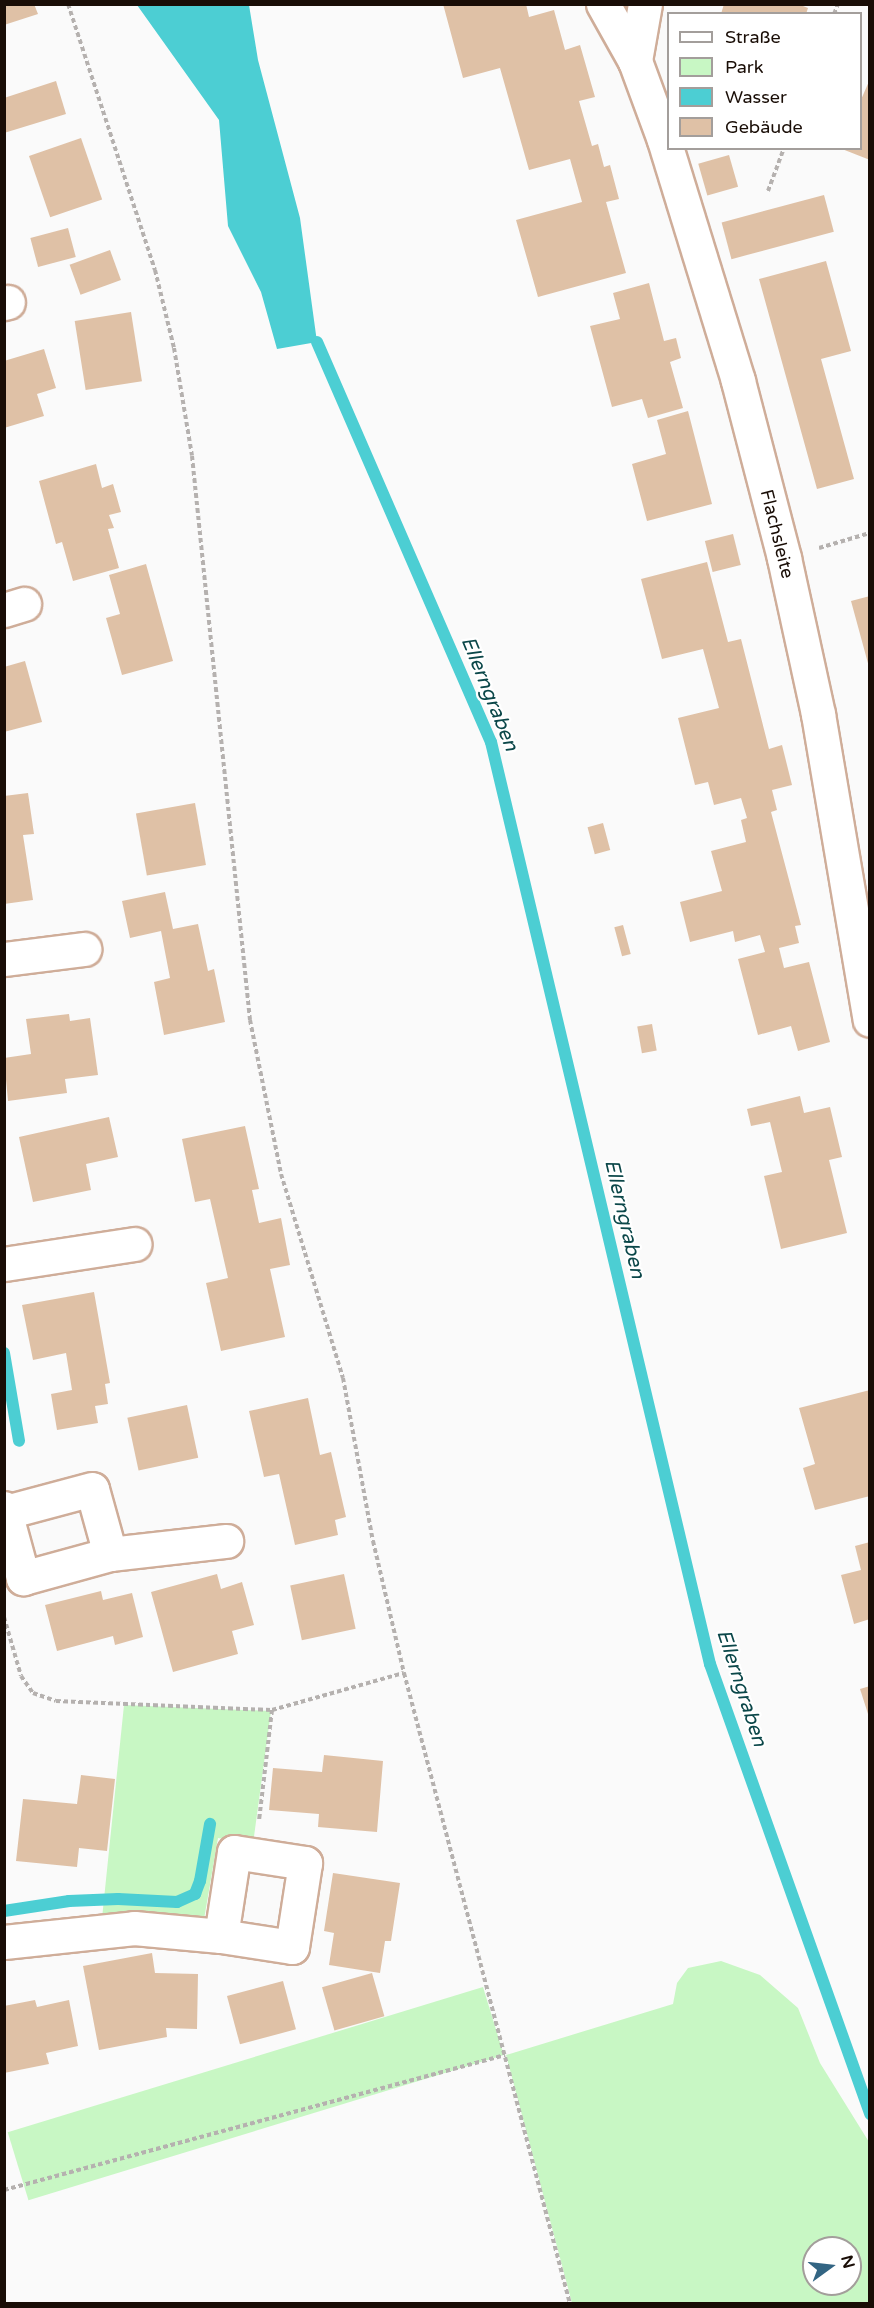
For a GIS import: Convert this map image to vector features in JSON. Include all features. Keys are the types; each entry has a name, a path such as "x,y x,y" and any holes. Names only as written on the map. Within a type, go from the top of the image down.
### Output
{"street":[{"name":"Flachsleite","path":"603,4 635,61 667,150"},
{"path":"635,61 645,4"},
{"name":"Flachsleite","path":"667,150 738,381 784,558 818,714 870,1020"},
{"path":"4,959 84,949"},
{"path":"4,1264 134,1244"},
{"path":"110,1554 92,1489 5,1510 22,1578 110,1554 226,1541"},
{"path":"4,1942 134,1928 221,1936 292,1947 305,1863 234,1852 221,1936"}],"path":[{"path":"68,4 155,270 174,348 192,456 250,1020 281,1174 343,1378 373,1541 404,1673 570,2304"},
{"path":"768,191 783,150"},
{"path":"784,558 870,533"},
{"path":"4,1617 21,1676 33,1693 56,1701 272,1710 404,1673"},
{"path":"255,1855 272,1710"},
{"path":"4,2190 505,2055"}],"green space":[{"path":"124,1705 271,1711 253,1844 218,1838 202,1931 101,1928"},
{"path":"721,1961 760,1975 798,2008 820,2063 869,2142 869,2303 572,2303 506,2055 673,2004 677,1983 688,1968"},
{"path":"483,1987 504,2055 28,2200 8,2132"}],"water":[{"path":"137,5 249,5 258,60 300,218 317,342 277,349 261,292 228,226 219,120"}],"building":[{"path":"4,4 34,4 38,14 4,25"},
{"path":"443,4 526,4 529,17 554,10 565,50 580,45 595,97 579,101 592,146 598,144 604,167 610,165 619,199 606,202 626,273 538,297 516,220 582,202 570,159 529,170 500,68 463,78"},
{"path":"724,4 798,4 808,8 807,12 722,12"},
{"path":"870,79 870,160 845,150 862,150 862,97"},
{"path":"56,81 66,114 4,133 4,98"},
{"path":"81,138 102,199 50,217 29,156"},
{"path":"729,155 738,187 707,196 698,164"},
{"path":"824,195 834,232 731,259 722,222"},
{"path":"68,228 76,257 38,267 30,238"},
{"path":"110,250 121,280 81,295 70,265"},
{"path":"826,261 851,351 821,359 854,479 817,489 759,279"},
{"path":"649,283 664,341 676,338 681,358 670,362 683,408 648,418 642,399 612,407 590,326 620,319 613,293"},
{"path":"131,312 142,381 86,390 75,321"},
{"path":"44,349 56,388 37,394 44,416 4,428 4,361"},
{"path":"688,411 712,504 647,521 632,464 666,454 657,420"},
{"path":"96,464 102,488 113,484 121,512 109,515 114,528 108,529 119,568 73,581 62,542 56,544 39,481"},
{"path":"733,534 741,565 713,572 705,541"},
{"path":"707,562 728,642 741,639 769,749 782,745 792,785 772,790 777,810 771,812 801,925 795,926 799,943 779,948 784,968 809,962 830,1042 798,1051 791,1026 758,1035 738,959 765,952 760,935 735,942 733,931 690,942 680,902 722,891 711,851 746,842 741,820 747,818 741,798 714,805 708,782 695,785 678,718 719,708 703,649 662,659 641,579"},
{"path":"146,564 173,661 122,675 106,618 120,614 109,575"},
{"path":"870,596 870,666 869,667 851,601"},
{"path":"25,661 42,722 4,732 4,667"},
{"path":"28,793 34,834 23,835 33,900 4,904 4,796"},
{"path":"195,803 206,865 147,875 136,813"},
{"path":"603,823 610,850 595,854 588,827"},
{"path":"165,892 173,929 198,924 208,971 214,969 225,1022 164,1035 154,982 170,978 161,931 130,938 122,901"},
{"path":"623,925 631,954 622,956 614,927"},
{"path":"69,1014 70,1021 90,1018 98,1075 65,1079 67,1093 8,1101 4,1058 31,1054 26,1019"},
{"path":"652,1024 657,1051 642,1053 637,1027"},
{"path":"800,1096 804,1113 830,1107 842,1157 829,1160 847,1233 781,1249 764,1176 782,1172 770,1122 751,1126 747,1109"},
{"path":"109,1117 118,1157 86,1164 91,1190 33,1202 19,1137"},
{"path":"245,1126 259,1189 252,1190 259,1223 281,1218 290,1265 270,1269 285,1337 221,1351 206,1283 228,1278 210,1199 195,1202 182,1139"},
{"path":"94,1292 110,1383 105,1384 108,1404 95,1406 98,1423 57,1430 51,1394 72,1390 66,1353 33,1360 22,1305"},
{"path":"870,1390 870,1496 815,1510 803,1468 815,1464 799,1408"},
{"path":"308,1398 320,1455 331,1452 346,1517 335,1520 338,1535 295,1545 279,1474 264,1477 249,1411"},
{"path":"187,1405 198,1458 139,1471 127,1418"},
{"path":"870,1542 870,1619 854,1624 841,1575 861,1570 855,1546"},
{"path":"217,1574 221,1589 242,1582 254,1625 232,1631 238,1654 173,1672 151,1592"},
{"path":"344,1574 356,1629 302,1640 290,1585"},
{"path":"101,1591 103,1600 132,1593 143,1637 115,1645 113,1636 57,1651 45,1605"},
{"path":"870,1686 870,1717 869,1717 860,1689"},
{"path":"324,1755 383,1761 377,1832 318,1827 319,1814 269,1810 273,1768 322,1772"},
{"path":"81,1775 115,1779 107,1851 79,1848 77,1867 16,1861 23,1799 77,1804"},
{"path":"333,1873 400,1883 391,1941 385,1941 380,1973 329,1965 334,1933 324,1931"},
{"path":"152,1953 155,1973 198,1974 197,2029 166,2028 167,2037 99,2050 83,1966"},
{"path":"372,1973 384,2016 334,2031 322,1987"},
{"path":"283,1981 296,2029 240,2044 227,1996"},
{"path":"35,2000 37,2007 69,2000 78,2046 46,2053 49,2064 4,2073 4,2006"}],"waterway":[{"name":"Ellerngraben","path":"317,342 491,742 710,1664 870,2114"},
{"path":"4,1353 19,1441"},
{"path":"4,1911 69,1901 118,1899 177,1902 195,1894 200,1881 210,1824"}]}
